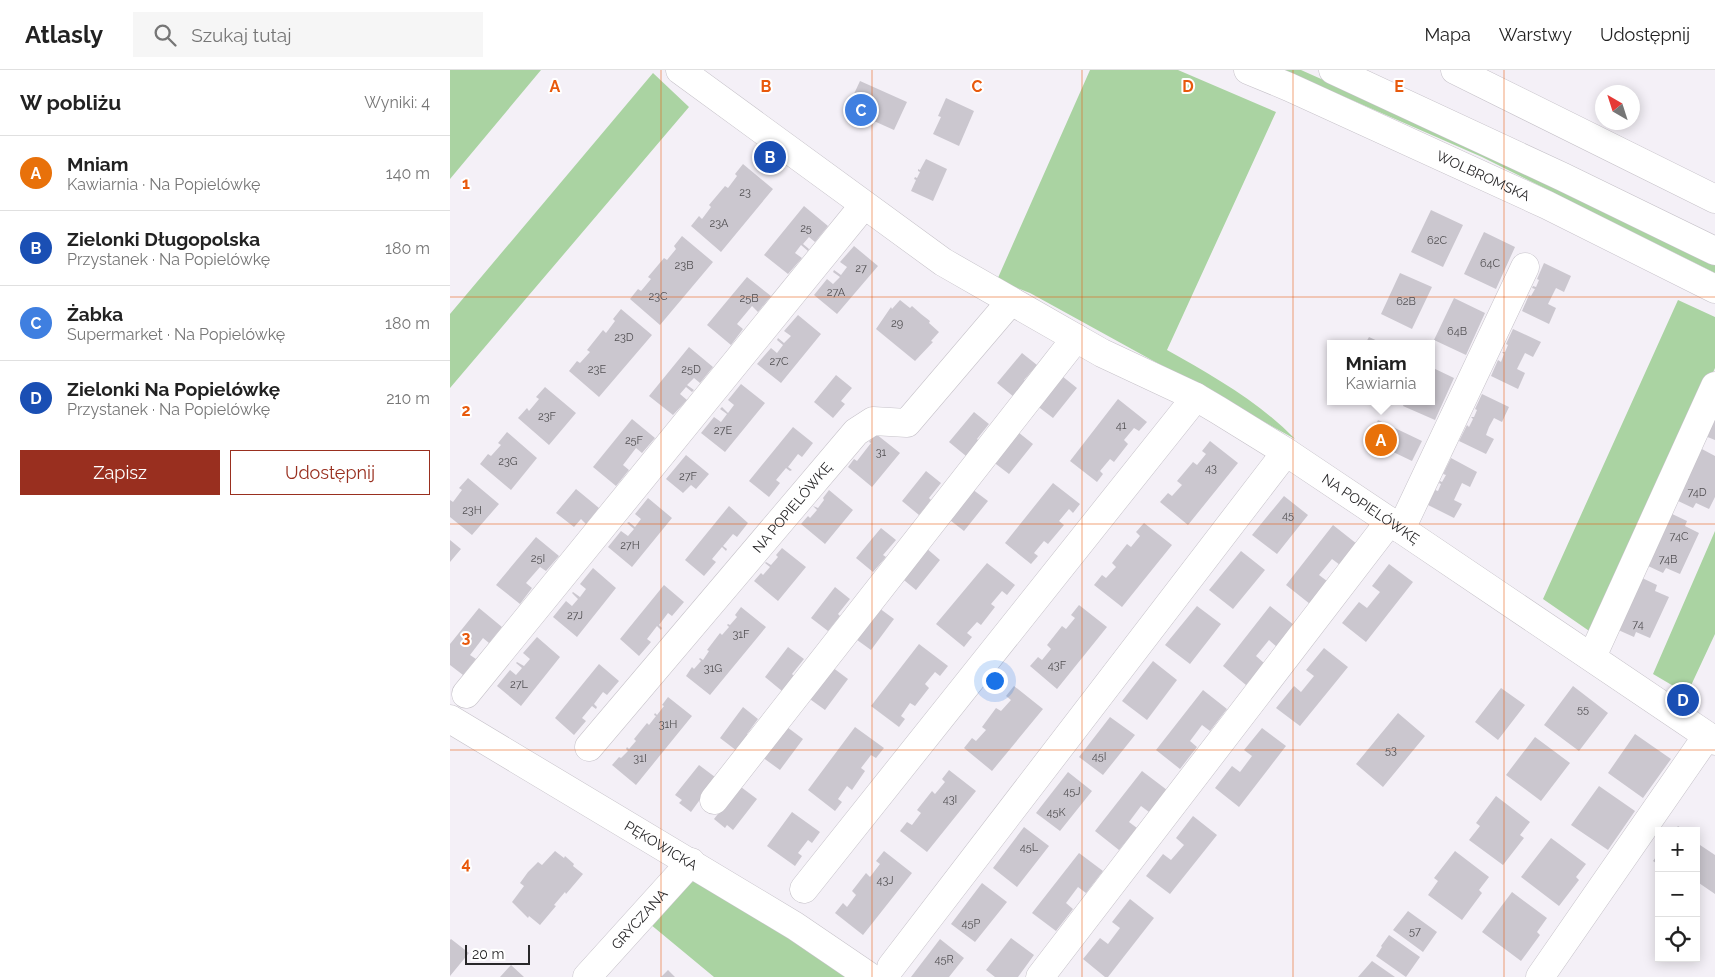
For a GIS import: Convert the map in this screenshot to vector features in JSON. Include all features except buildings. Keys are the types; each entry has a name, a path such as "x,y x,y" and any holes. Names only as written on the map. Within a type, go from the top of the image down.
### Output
{"street":[{"name":"NA POPIELÓWKĘ","path":"680,70 943,262 1102,353 1196,397 1286,452 1711,739"},
{"name":"WOLBROMSKA","path":"1248,70 1290,87 1547,205 1715,289"},
{"path":"1333,70 1563,176 1715,251"},
{"path":"1455,70 1715,199"},
{"path":"466,694 864,205"},
{"path":"1040,977 1396,525 1525,267"},
{"name":"NA POPIELÓWKĘ","path":"589,747 856,432 873,421 907,423 1011,301"},
{"path":"714,800 1076,338"},
{"path":"1592,657 1715,386"},
{"path":"804,889 1196,397"},
{"path":"880,972 1286,452"},
{"name":"PĘKOWICKA","path":"450,719 795,926 880,972"},
{"path":"1540,977 1711,739"},
{"name":"GRYCZANA","path":"587,977 691,862"}],"green space":[{"path":"450,70 541,70 450,179"},
{"path":"1090,70 1178,70 1276,112 1167,350 1250,401 1281,425 1295,439 1030,293 997,280"},
{"path":"1283,70 1301,70 1449,136 1715,265 1715,273 1482,157"},
{"path":"653,73 689,107 450,388 450,314"},
{"path":"1678,300 1715,317 1715,368 1595,635 1543,599"},
{"path":"1715,531 1715,634 1687,694 1653,674"},
{"path":"694,881 854,977 714,977 650,924 676,894"}],"place":[{"name":"Żabka","path":"861,110"},
{"name":"Zielonki Długopolska","path":"770,157"},
{"name":"Mniam","path":"1381,440"},
{"name":"Zielonki Na Popielówkę","path":"1683,700"}]}
